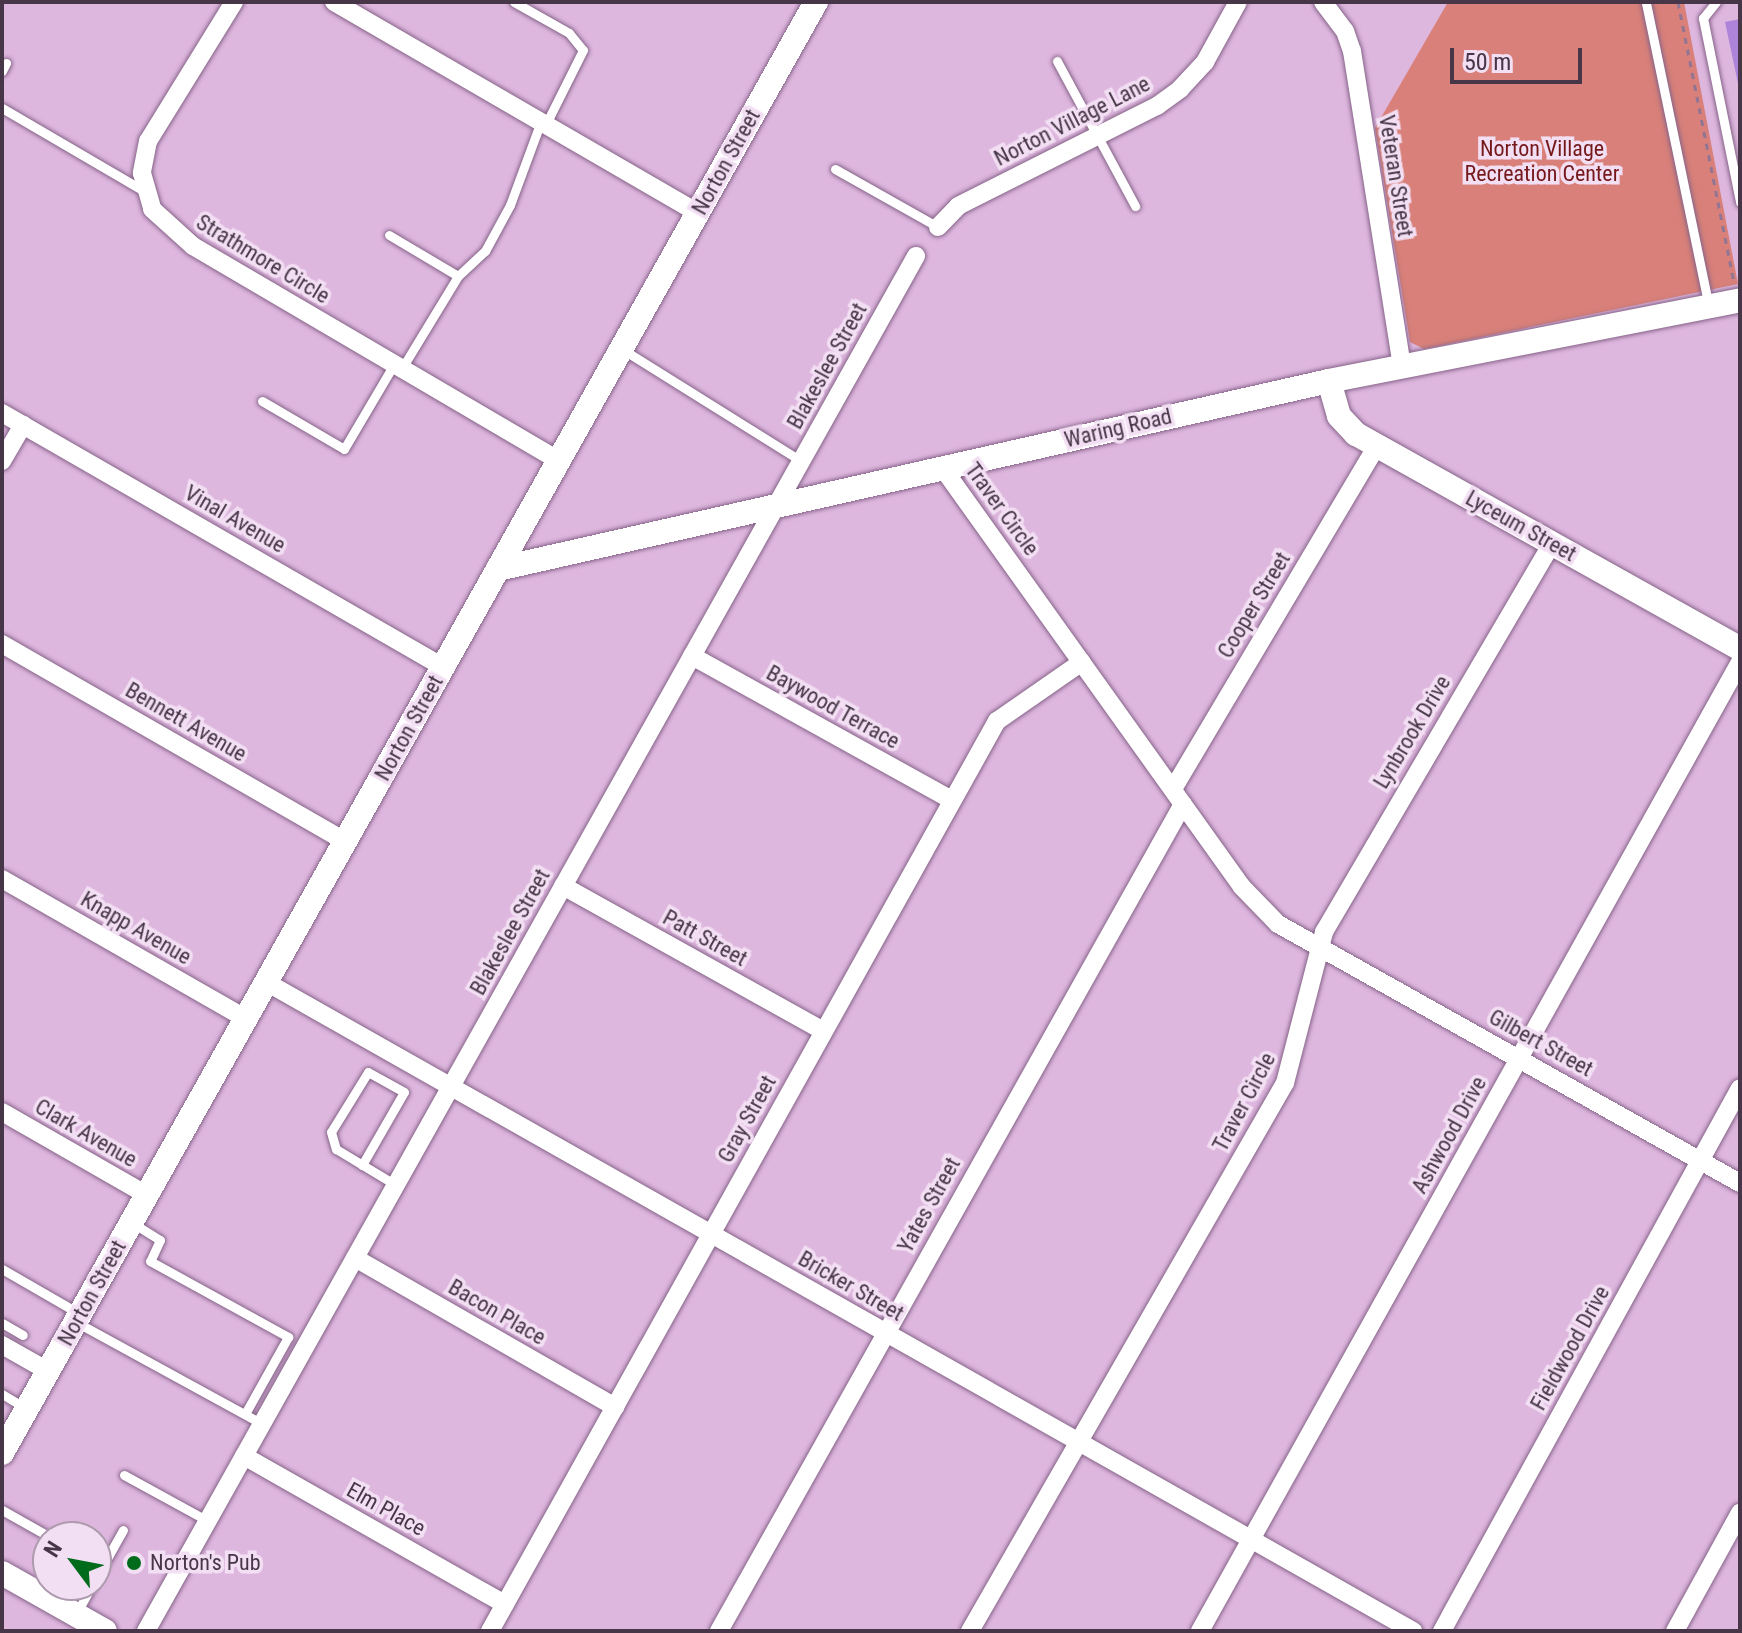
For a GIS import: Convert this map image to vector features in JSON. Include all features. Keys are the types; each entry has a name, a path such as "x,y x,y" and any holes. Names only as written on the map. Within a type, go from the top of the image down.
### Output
{"main road":[{"name":"Norton Street","path":"2,1453 816,2"},
{"name":"Waring Road","path":"498,569 774,510 942,467 1329,381 1709,307 1737,291"},
{"name":"Lyceum Street","path":"1329,381 1339,416 1377,445 1740,649"},
{"path":"2,1573 53,1597 105,1631"}],"street":[{"path":"144,191 148,141 234,2"},
{"path":"334,2 698,213"},
{"name":"Norton Village Lane","path":"938,227 958,206 1157,106 1191,80 1238,2"},
{"name":"Veteran Street","path":"1323,2 1345,31 1352,51 1402,366"},
{"name":"Strathmore Circle","path":"144,191 152,209 177,236 559,461"},
{"name":"Blakeslee Street","path":"146,1631 916,256"},
{"name":"Vinal Avenue","path":"2,413 443,667"},
{"path":"2,461 23,425"},
{"name":"Cooper Street","path":"1178,796 1377,445"},
{"name":"Traver Circle","path":"942,467 1259,906 1317,947 1285,1083 970,1631"},
{"name":"Lynbrook Drive","path":"1317,947 1552,543"},
{"name":"Bennett Avenue","path":"2,644 345,841"},
{"name":"Baywood Terrace","path":"692,656 952,800"},
{"name":"Gray Street","path":"490,1631 997,721 1082,662"},
{"name":"Ashwood Drive","path":"1200,1631 1740,662"},
{"name":"Yates Street","path":"719,1631 1178,796"},
{"name":"Knapp Avenue","path":"2,879 246,1019"},
{"name":"Patt Street","path":"563,886 823,1031"},
{"name":"Gilbert Street","path":"1317,947 1740,1183"},
{"name":"Bricker Street","path":"266,982 1413,1631"},
{"name":"Fieldwood Drive","path":"1442,1631 1740,1088"},
{"name":"Clark Avenue","path":"2,1112 147,1195"},
{"name":"Bacon Place","path":"355,1258 615,1407"},
{"path":"2,1345 48,1371"},
{"name":"Elm Place","path":"244,1456 505,1604"},
{"path":"1675,1631 1740,1513"}],"lane":[{"path":"262,401 344,449 458,276 485,251 510,205 544,123 583,50 569,33 514,2"},
{"path":"1716,2 1703,18 1735,154 1740,202"},
{"path":"1646,3 1709,307"},
{"path":"1057,61 1135,206"},
{"path":"2,108 144,191"},
{"path":"835,169 938,227"},
{"path":"389,235 458,276"},
{"path":"622,349 801,461"},
{"path":"362,1165 404,1092 368,1072 331,1132 336,1149 362,1165 396,1185"},
{"path":"131,1222 160,1240 150,1261 288,1337 245,1414"},
{"path":"2,1269 78,1318 262,1424"},
{"path":"2,1323 23,1335"},
{"path":"2,1394 27,1409"},
{"path":"124,1475 208,1521"},
{"path":"2,1510 32,1527"},
{"path":"112,1550 123,1530"},
{"path":"76,1614 83,1601"}],"path":[{"path":"1678,2 1737,291"}],"green space":[{"name":"Norton Village Recreation Center","path":"1448,2 1684,2 1738,284 1424,349 1410,342 1375,128"}],"building":[{"path":"1740,19 1740,88 1739,88 1725,22"}],"place":[{"name":"Norton's Pub","path":"134,1563"}]}
